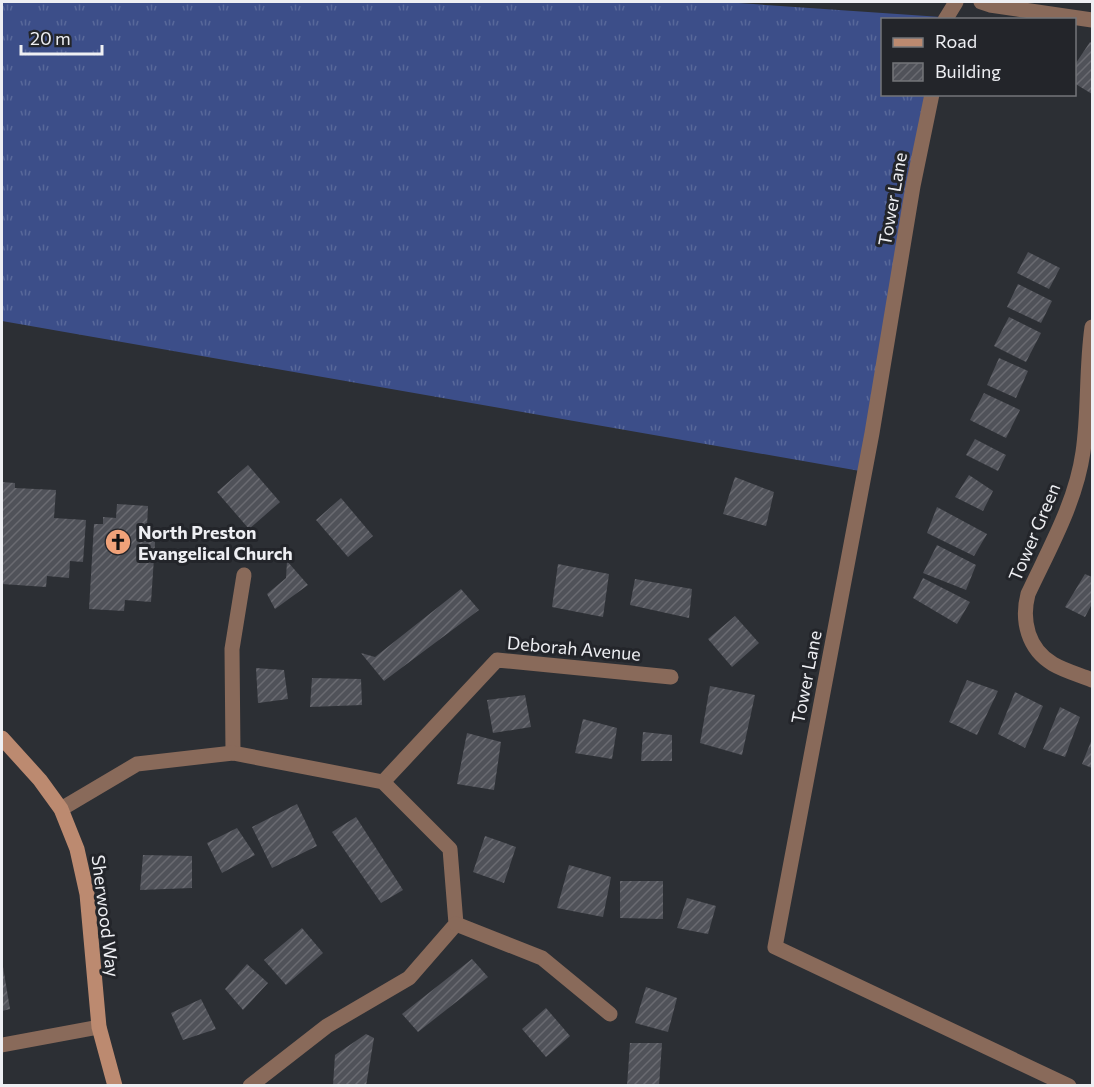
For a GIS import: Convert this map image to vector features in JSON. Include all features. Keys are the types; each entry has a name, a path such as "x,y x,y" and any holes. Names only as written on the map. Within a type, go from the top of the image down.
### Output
{"street":[{"path":"946,18 956,2"},
{"path":"981,2 990,5 1046,8 1092,20"},
{"name":"Tower Lane","path":"932,96 913,186 872,433 775,947 1069,1086"},
{"name":"Tower Green","path":"1092,327 1083,453 1077,480 1067,509 1028,594 1025,607 1028,633 1043,656 1054,665 1092,681"},
{"path":"233,753 232,649 244,575"},
{"name":"Deborah Avenue","path":"383,782 497,660 671,677"},
{"name":"Sherwood Way","path":"2,738 40,780 61,809 77,849 87,894 99,1027 115,1086"},
{"path":"61,809 137,764 233,753 383,782 450,849 456,924 409,978 327,1026 250,1086"},
{"path":"456,924 542,958 610,1014"},
{"path":"2,1045 99,1027"}],"green space":[{"path":"2,2 724,2 941,17 881,18 881,96 926,96 860,471 2,321"}],"building":[{"path":"1090,42 1092,43 1092,94 1076,84 1076,63"},
{"path":"1028,252 1060,268 1049,289 1017,273"},
{"path":"1018,284 1052,301 1041,323 1007,307"},
{"path":"1009,317 1041,333 1026,362 994,346"},
{"path":"999,358 1028,371 1016,398 987,385"},
{"path":"984,393 1020,410 1006,438 970,420"},
{"path":"975,439 1006,455 998,471 966,455"},
{"path":"248,465 280,502 249,529 217,492"},
{"path":"969,475 993,491 983,511 955,497"},
{"path":"735,477 774,492 766,526 723,514"},
{"path":"2,482 15,483 15,488 56,490 54,518 86,520 83,562 70,561 69,578 47,576 46,587 2,584"},
{"path":"341,498 373,536 348,557 316,520"},
{"path":"117,504 148,506 147,527 156,528 151,602 125,600 124,611 89,609 94,524 103,524 103,517 116,518"},
{"path":"937,507 987,534 974,556 927,533"},
{"path":"937,545 976,565 966,590 923,573"},
{"path":"287,561 308,585 275,609 267,594 286,578"},
{"path":"558,564 609,574 603,617 552,607"},
{"path":"1085,574 1092,577 1092,604 1085,617 1065,607"},
{"path":"923,578 970,602 957,624 913,598"},
{"path":"635,579 692,589 689,618 630,605"},
{"path":"461,589 479,610 384,681 361,653 375,657"},
{"path":"735,616 759,643 732,667 708,639"},
{"path":"256,668 284,670 288,699 258,703"},
{"path":"312,678 361,679 362,705 310,707"},
{"path":"967,680 998,691 977,735 949,722"},
{"path":"710,686 755,695 742,755 700,743"},
{"path":"1015,692 1043,706 1025,748 998,734"},
{"path":"525,695 531,727 493,733 487,700"},
{"path":"1060,707 1080,717 1065,757 1043,749"},
{"path":"583,719 617,728 612,759 575,753"},
{"path":"643,732 672,735 672,761 641,761"},
{"path":"467,733 501,742 494,790 457,784"},
{"path":"1092,739 1092,768 1082,764"},
{"path":"297,804 317,846 272,868 252,827"},
{"path":"356,817 403,890 381,903 332,832"},
{"path":"237,828 255,855 222,873 207,843"},
{"path":"485,836 516,847 504,883 473,872"},
{"path":"143,855 192,856 192,888 140,890"},
{"path":"569,865 611,877 603,917 557,908"},
{"path":"620,881 663,881 663,919 620,918"},
{"path":"687,898 716,906 708,934 677,928"},
{"path":"302,928 323,953 286,985 264,960"},
{"path":"472,959 488,977 418,1032 402,1014"},
{"path":"247,964 268,983 243,1010 225,989"},
{"path":"2,968 10,1009 2,1011"},
{"path":"646,987 677,998 668,1032 635,1023"},
{"path":"201,999 216,1029 183,1040 171,1013"},
{"path":"546,1008 570,1036 546,1057 522,1029"},
{"path":"366,1034 374,1038 366,1086 333,1086 335,1055"},
{"path":"630,1043 662,1043 659,1086 627,1086"}],"place":[{"name":"North Preston Evangelical Church","path":"118,542"}]}
